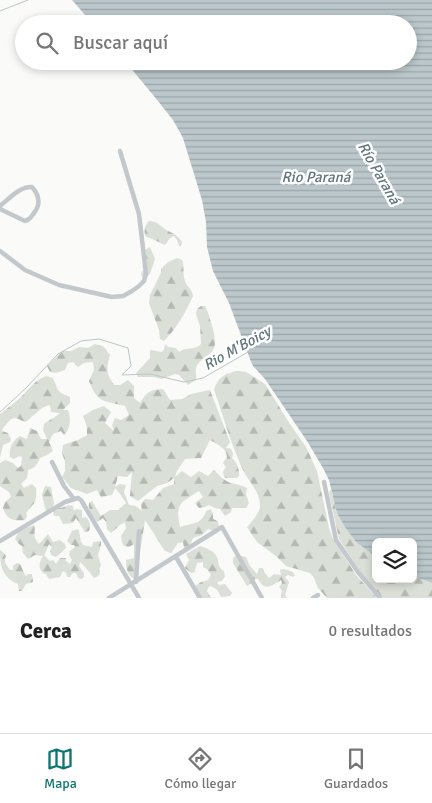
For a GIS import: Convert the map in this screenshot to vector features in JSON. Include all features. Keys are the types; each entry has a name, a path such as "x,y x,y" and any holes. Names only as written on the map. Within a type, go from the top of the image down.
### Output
{"street":[{"path":"0,251 25,270 59,285 112,297 123,296 139,286 144,281 146,274 141,224 120,151"},
{"path":"27,186 34,189 39,201 37,210 27,221 0,207 27,186"},
{"path":"52,462 64,486 74,499"},
{"path":"324,482 336,540 358,572 380,598"},
{"path":"0,541 54,508 78,498 133,583 139,598"},
{"path":"109,598 222,527 262,598"},
{"path":"133,583 139,531"},
{"path":"176,557 200,598"}],"green space":[{"path":"149,221 156,222 176,235 182,242 181,246 179,246 174,236 165,245 146,237 145,229"},
{"path":"150,247 155,259 150,274 144,279 141,273 147,267 145,250"},
{"path":"177,258 182,260 184,278 193,296 173,331 164,341 160,339 159,330 149,303 150,295 161,273 161,269 168,262"},
{"path":"205,306 209,315 215,345 210,354 197,365 196,380 188,385 179,375 175,374 162,379 138,377 136,373 150,358 150,350 162,352 165,344 168,347 176,348 179,352 201,344 200,326 196,314 197,309"},
{"path":"95,344 104,347 110,355 108,371 114,385 120,385 128,380 134,386 134,398 140,403 147,394 154,390 163,389 170,400 182,399 191,394 210,390 230,442 226,448 231,449 232,458 239,471 239,476 237,478 225,478 223,472 226,467 223,463 227,455 222,447 210,440 201,458 185,459 175,477 182,471 191,477 199,471 208,476 214,470 226,481 247,488 246,494 249,503 246,508 232,508 231,512 225,516 220,509 209,505 199,508 195,503 203,497 199,491 183,501 180,504 178,513 180,527 199,521 206,511 211,509 213,519 218,521 219,527 214,531 208,529 202,535 193,538 189,547 184,548 183,542 178,543 171,553 165,551 145,520 138,574 134,579 127,571 126,560 134,558 134,544 129,547 124,546 121,536 126,528 125,522 111,533 107,529 103,518 97,522 89,509 89,503 92,501 101,516 110,510 118,510 126,503 120,494 115,488 112,495 101,497 97,490 87,494 71,488 62,477 65,471 62,453 63,445 87,435 87,427 83,416 104,406 111,412 105,423 114,431 112,425 115,418 121,420 129,415 125,406 106,402 95,394 89,381 94,370 93,362 84,363 78,367 73,362 68,363 65,370 56,373 50,372 47,366 63,351 71,351 79,347 88,348","holes":["132,472 130,496 138,501 157,486 167,483 174,478 174,484 163,488 153,500 145,499 141,504 142,511 136,506 129,505 124,492 126,485 120,484 115,487 118,476 127,477"]},
{"path":"236,371 246,372 265,384 306,447 317,471 332,537 356,575 377,598 327,598 318,588 310,573 286,566 257,542 247,527 259,510 259,499 239,460 214,389 222,377"},
{"path":"46,376 53,378 58,390 70,397 70,403 63,410 68,410 69,426 64,435 61,431 53,434 49,442 53,451 40,458 36,466 28,470 27,478 21,484 24,488 32,484 36,488 35,500 26,513 25,520 14,520 6,515 3,508 5,502 11,497 9,492 0,486 0,463 5,460 13,463 18,468 21,466 22,457 19,456 14,459 10,457 13,442 20,436 27,439 30,428 37,431 41,439 47,439 43,430 44,424 60,413 51,412 50,405 42,408 25,422 16,418 11,419 2,431 8,433 11,439 10,442 3,445 0,457 0,414 36,382"},
{"path":"45,486 51,487 54,504 46,512 42,495"},
{"path":"331,489 337,513 356,542 372,554 372,583 417,583 417,577 432,583 432,598 384,598 380,596 359,570 339,539 329,493"},
{"path":"69,505 73,506 74,511 76,509 82,510 82,518 86,517 90,525 89,531 85,532 76,518 73,523 63,524 59,516 54,516 53,511 56,507 61,508"},
{"path":"34,525 35,538 39,544 48,534 53,542 60,540 65,544 66,548 56,557 51,555 52,547 49,544 44,556 50,561 53,560 56,564 60,558 66,558 66,561 70,564 72,560 69,555 70,551 75,547 67,541 72,531 78,529 83,545 92,547 93,542 101,541 98,555 101,565 99,569 100,574 94,578 80,562 79,566 84,573 82,579 78,578 76,573 67,577 63,571 60,577 49,579 41,571 40,563 43,556 35,555 28,559 23,553 22,546 15,539 19,531"},
{"path":"200,546 212,551 217,556 225,576 222,581 217,582 219,585 225,584 232,593 230,596 221,597 217,590 210,586 207,591 211,598 200,598 194,587 208,580 211,575 203,567 203,562 197,563 195,572 191,573 185,568 189,560 186,554"},
{"path":"0,550 6,556 5,562 10,570 13,570 13,566 17,563 20,564 26,576 32,574 33,582 26,584 22,591 19,591 18,584 5,574"},
{"path":"237,555 246,557 250,566 257,574 259,568 263,568 269,578 274,574 281,575 280,570 282,569 292,572 295,575 293,577 288,575 285,577 289,582 285,595 287,598 281,598 282,591 279,587 282,583 281,580 266,587 258,579 255,579 247,586 233,563 233,558"}],"water":[{"name":"Rio Paraná","path":"72,0 432,0 432,583 417,577 417,538 372,538 372,554 356,542 345,527 337,513 329,480 323,468 265,379 253,366 229,303 213,271 207,247 206,222 202,200 183,138 173,120 132,70 417,70 417,15 85,15"}],"waterway":[{"path":"0,11 28,0"},
{"name":"Rio M'Boicy","path":"0,412 58,354 81,341 99,339 128,348 131,366 122,375 150,374 184,382 203,378 248,352"}],"water label":[{"name":"Río Paraná","path":"379,173"}]}
